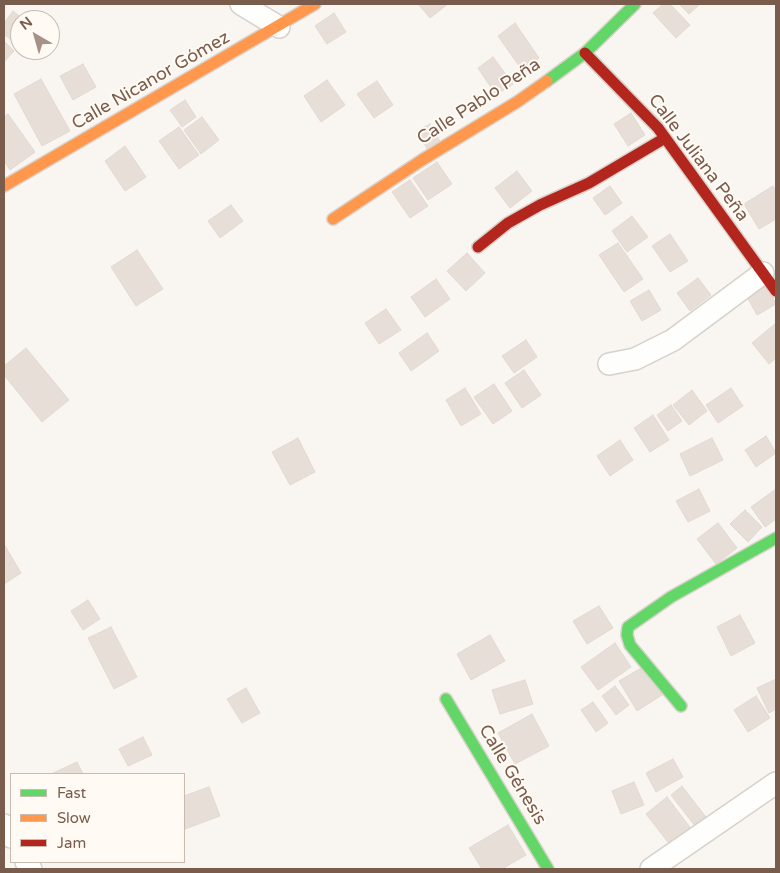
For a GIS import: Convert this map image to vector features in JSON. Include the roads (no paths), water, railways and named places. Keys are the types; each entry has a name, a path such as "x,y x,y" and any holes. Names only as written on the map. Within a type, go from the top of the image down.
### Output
{"street":[{"path":"241,4 279,27"},
{"name":"Calle Nicanor Gómez","path":"4,186 279,27 314,4"},
{"name":"Calle Pablo Peña","path":"333,219 422,160 517,102 585,53 636,4"},
{"name":"Calle Juliana Peña","path":"585,53 621,88 665,138 776,291"},
{"path":"478,247 508,223 540,205 589,183 665,138"},
{"path":"609,364 635,359 672,340 763,273"},
{"path":"681,706 630,645 627,635 628,627 671,598 776,538"},
{"name":"Calle Génesis","path":"446,699 548,869"},
{"path":"651,869 776,783"}]}
